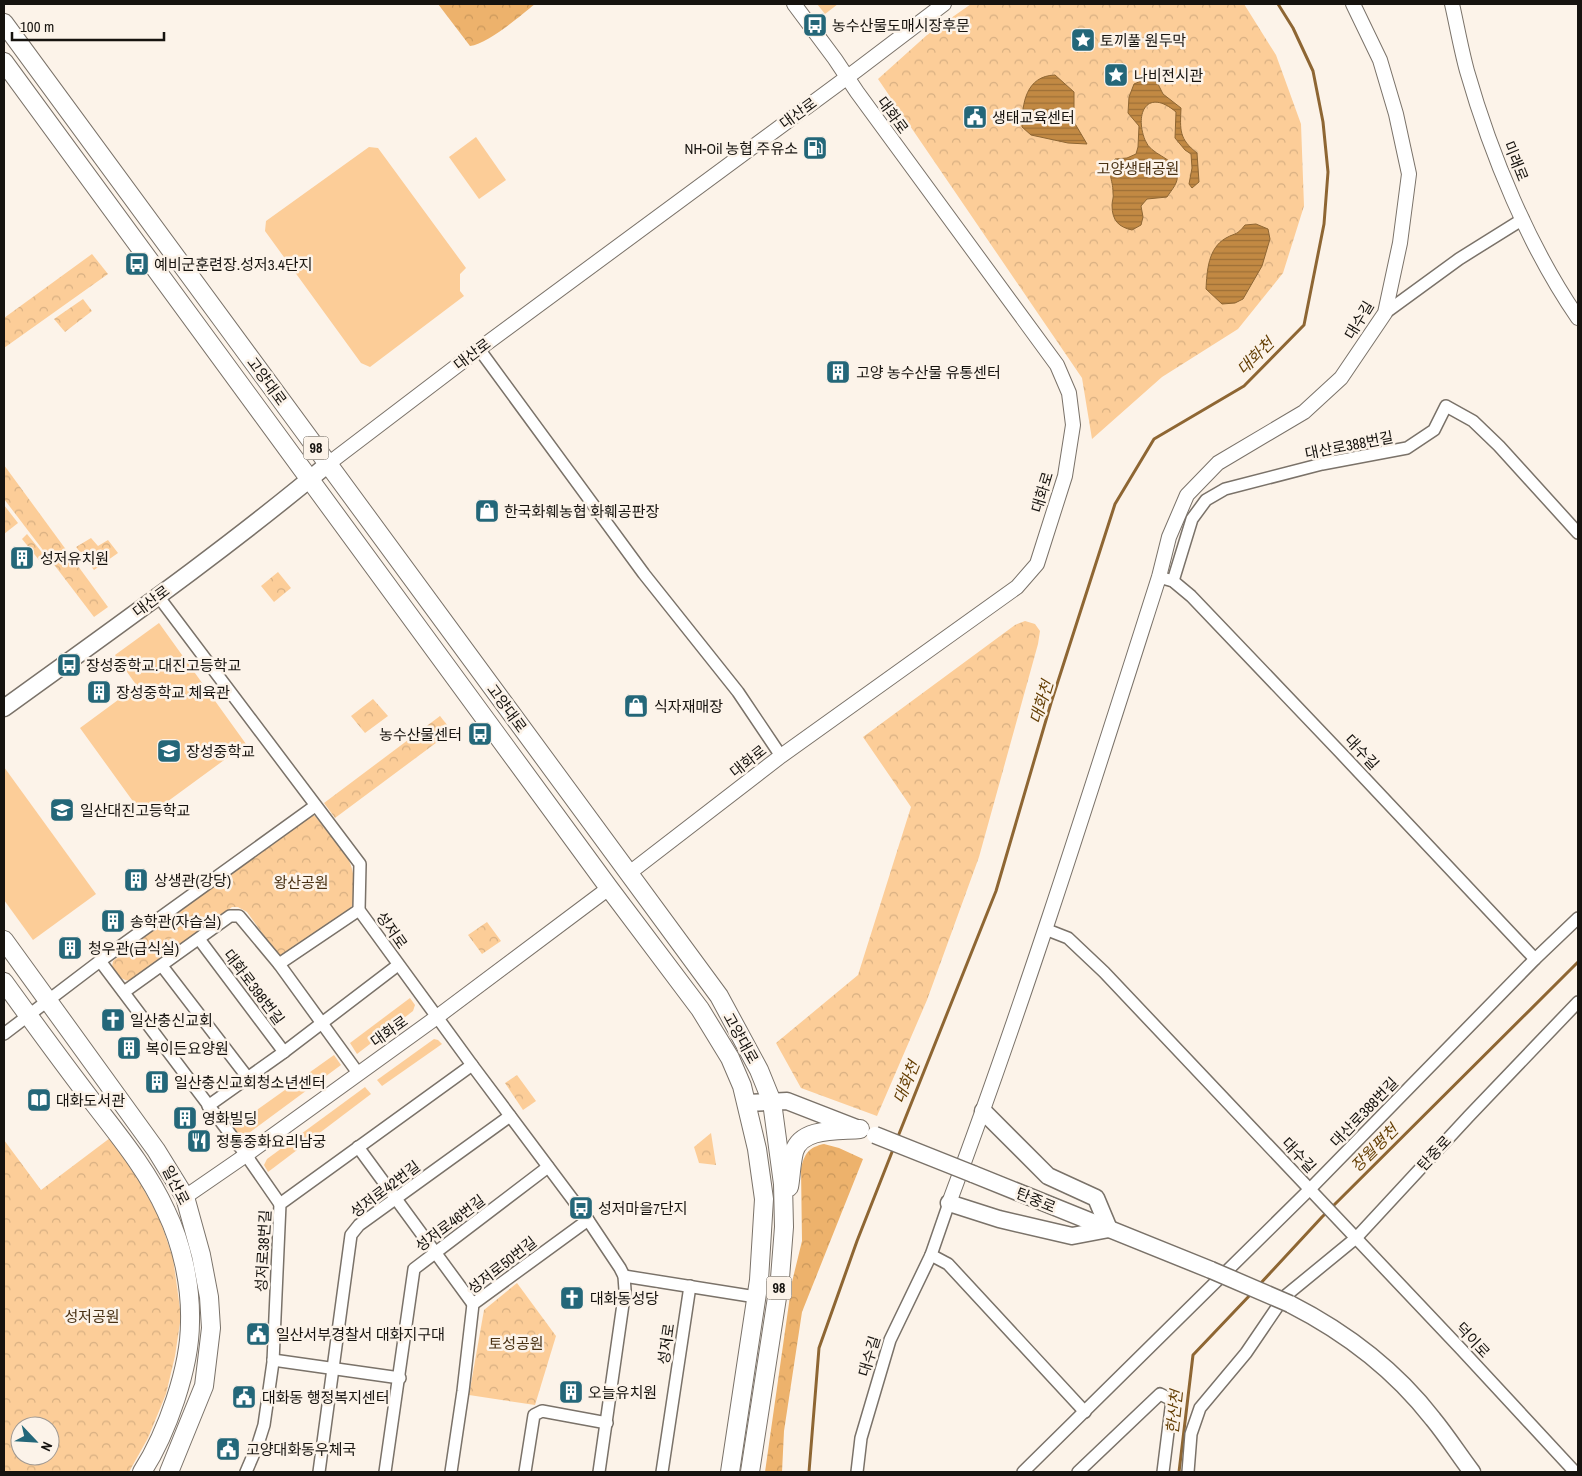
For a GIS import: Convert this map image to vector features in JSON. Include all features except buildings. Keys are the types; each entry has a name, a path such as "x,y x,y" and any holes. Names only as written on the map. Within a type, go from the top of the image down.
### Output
{"main road":[{"name":"고양대로","path":"4,23 718,996 759,1070 772,1102 783,1184 784,1228 780,1278 750,1472"},
{"name":"고양대로","path":"4,62 609,888 700,1009 730,1058 747,1103 757,1149 764,1199 756,1297 730,1472"},
{"name":"대산로","path":"4,708 158,596 310,480 328,464"},
{"name":"일산로","path":"4,940 156,1150 185,1196 201,1255 209,1297 211,1328 204,1386 169,1472"},
{"name":"일산로","path":"4,982 148,1177 167,1212 181,1254 190,1294 190,1324 184,1368 170,1415 142,1472"},
{"path":"747,1103 787,1101 867,1132"},
{"path":"949,1203 999,1220 1072,1236 1109,1229 1096,1198 1048,1176 984,1111"},
{"path":"784,1228 795,1151 798,1144 805,1138 826,1131 867,1132"},
{"name":"탄중로","path":"867,1132 1287,1300"},
{"path":"1287,1300 1319,1318 1350,1339 1392,1374 1433,1418 1472,1472"}],"street":[{"name":"대화로","path":"628,874 781,756 1017,587 1036,564 1065,476 1072,425 1069,393 1057,365 846,78 835,59 794,4"},
{"name":"대산로","path":"328,464 478,349 944,4"},
{"name":"대수길","path":"857,1472 862,1438 890,1340 930,1255 984,1111 1159,577 1169,537 1187,495 1218,463 1310,407 1341,378 1385,313 1400,243 1409,174 1396,114 1380,60 1353,4"},
{"name":"미래로","path":"1452,4 1468,71 1493,150 1523,219 1561,294 1578,318"},
{"path":"1385,313 1459,259 1523,219"},
{"path":"478,349 644,574 738,692 781,756"},
{"name":"대산로388번길","path":"1173,581 1192,519 1206,500 1225,489 1322,464 1407,448 1434,430 1446,406 1473,420 1578,533"},
{"name":"대수길","path":"1159,577 1173,581 1191,596 1534,959"},
{"name":"성저로","path":"158,596 360,864 359,910 588,1220 624,1276"},
{"path":"4,1034 100,961 315,806"},
{"name":"대화로","path":"185,1196 246,1155 437,1017 609,888"},
{"path":"279,964 359,910"},
{"path":"124,992 230,916 239,916 279,964 358,1073"},
{"name":"대산로388번길","path":"1085,1412 1312,1193 1534,959 1578,918"},
{"name":"대수길","path":"1045,929 1068,938 1104,972 1352,1234"},
{"name":"대화로398번길","path":"200,939 284,1052"},
{"path":"100,961 246,1155 280,1204"},
{"path":"208,1106 284,1052 398,965"},
{"path":"162,966 248,1078"},
{"name":"탄중로","path":"1287,1300 1469,1116 1578,1002"},
{"name":"성저로38번길","path":"246,1472 264,1425 273,1360 280,1204 472,1065"},
{"name":"성저로42번길","path":"319,1472 351,1235 359,1225 510,1116"},
{"path":"358,1147 473,1304"},
{"name":"성저로46번길","path":"386,1472 414,1269 548,1167"},
{"name":"성저로50번길","path":"451,1472 473,1304 588,1220"},
{"name":"덕이로","path":"1352,1234 1575,1472"},
{"path":"930,1255 948,1264 1085,1412 1023,1472"},
{"path":"599,1472 625,1290 624,1276 756,1297"},
{"name":"성저로","path":"662,1472 690,1286"},
{"path":"1188,1472 1191,1434 1200,1408 1287,1300"},
{"path":"273,1360 400,1378"},
{"path":"1078,1472 1160,1394 1172,1400 1163,1472"},
{"path":"525,1472 534,1415 542,1411 607,1423"}],"green space":[{"path":"438,4 535,4 495,35 470,46"},
{"path":"817,4 838,4 825,14"},
{"name":"고양생태공원","path":"971,4 1244,4 1276,55 1301,124 1304,206 1283,273 1238,329 1162,377 1092,439 1082,378 878,79 927,35"},
{"path":"476,137 506,180 479,199 449,157"},
{"path":"369,147 378,148 466,268 460,274 460,291 464,296 370,367 361,363 265,231 266,221"},
{"path":"92,254 108,274 4,348 4,318"},
{"path":"83,299 92,311 65,332 54,319"},
{"path":"4,465 108,607 94,617 4,499"},
{"path":"4,505 18,523 4,534"},
{"path":"27,534 45,556 39,560 22,539"},
{"path":"91,538 98,546 108,540 118,553 94,570 76,547"},
{"path":"278,572 291,588 274,602 261,586"},
{"path":"1025,621 1035,624 1040,631 1038,644 979,857 927,1000 877,1116 801,1088 776,1043 858,975 911,807 863,737 1015,625"},
{"path":"159,623 246,744 145,818 80,728 137,686 115,655"},
{"path":"373,699 388,716 365,733 351,716"},
{"path":"440,716 452,731 335,818 324,803"},
{"path":"4,767 96,894 33,940 4,900"},
{"name":"왕산공원","path":"306,816 315,816 348,857 354,877 354,896 351,908 280,958 247,912 238,907 232,907 133,980 123,979 118,975 112,967 113,961"},
{"path":"487,922 501,941 482,954 468,935"},
{"path":"410,998 415,1005 413,1011 357,1054 350,1043"},
{"path":"434,1039 442,1044 382,1086 377,1080"},
{"path":"334,1055 341,1065 245,1136 240,1136 233,1127"},
{"path":"517,1075 536,1101 523,1110 505,1083"},
{"path":"365,1087 371,1094 268,1172 264,1165 267,1159"},
{"path":"711,1133 716,1165 699,1163 694,1147"},
{"name":"성저공원","path":"110,1138 139,1181 159,1217 173,1258 181,1316 175,1356 166,1394 148,1438 129,1472 4,1472 4,1140 41,1190"},
{"path":"824,1144 839,1148 863,1159 802,1312 784,1431 782,1472 765,1472 792,1282 802,1241 801,1169 808,1152 814,1147"},
{"name":"토성공원","path":"517,1283 556,1336 535,1405 469,1395 484,1310"}],"shaded area":[{"path":"1055,75 1074,92 1074,122 1087,144 1068,143 1031,135 1022,127 1023,109 1028,92 1038,80"},
{"path":"1146,79 1157,82 1163,94 1181,108 1182,134 1187,143 1197,153 1199,182 1192,188 1189,184 1192,168 1191,154 1175,138 1176,112 1158,102 1146,106 1141,120 1145,140 1152,150 1167,159 1175,167 1177,180 1167,197 1147,199 1141,206 1143,217 1141,225 1132,230 1120,225 1113,215 1110,173 1115,159 1127,158 1136,154 1139,126 1128,113 1129,97 1134,84"},
{"path":"1256,224 1268,229 1270,239 1262,266 1243,299 1235,303 1222,304 1206,289 1208,268 1212,254 1220,242 1238,232 1245,225"}],"waterway":[{"name":"대화천","path":"897,1139 996,891 1051,703 1115,504 1154,439 1244,386 1304,325 1324,224 1328,172 1323,122 1313,71 1293,28 1278,4"},
{"name":"장월평천","path":"1259,1285 1322,1217 1578,962"},
{"name":"대화천","path":"809,1472 819,1348 857,1241 894,1147"},
{"name":"한산천","path":"1179,1472 1193,1355 1251,1294"}],"place":[{"name":"농수산물도매시장후문","path":"815,25"},
{"name":"토끼풀 원두막","path":"1083,40"},
{"name":"나비전시관","path":"1116,75"},
{"name":"생태교육센터","path":"975,117"},
{"name":"NH-Oil 농협 주유소","path":"815,148"},
{"name":"예비군훈련장.성저3.4단지","path":"137,264"},
{"name":"고양 농수산물 유통센터","path":"838,372"},
{"name":"한국화훼농협 화훼공판장","path":"487,511"},
{"name":"성저유치원","path":"22,558"},
{"name":"장성중학교.대진고등학교","path":"69,665"},
{"name":"장성중학교 체육관","path":"99,692"},
{"name":"식자재매장","path":"636,706"},
{"name":"농수산물센터","path":"480,734"},
{"name":"장성중학교","path":"169,751"},
{"name":"일산대진고등학교","path":"62,810"},
{"name":"상생관(강당)","path":"136,880"},
{"name":"송학관(자습실)","path":"113,921"},
{"name":"청우관(급식실)","path":"70,948"},
{"name":"일산충신교회","path":"113,1020"},
{"name":"복이든요양원","path":"129,1048"},
{"name":"일산충신교회청소년센터","path":"157,1082"},
{"name":"대화도서관","path":"39,1100"},
{"name":"영화빌딩","path":"185,1118"},
{"name":"정통중화요리남궁","path":"199,1141"},
{"name":"성저마을7단지","path":"581,1208"},
{"name":"대화동성당","path":"572,1298"},
{"name":"일산서부경찰서 대화지구대","path":"258,1334"},
{"name":"오늘유치원","path":"571,1392"},
{"name":"대화동 행정복지센터","path":"244,1397"},
{"name":"고양대화동우체국","path":"228,1449"}]}
